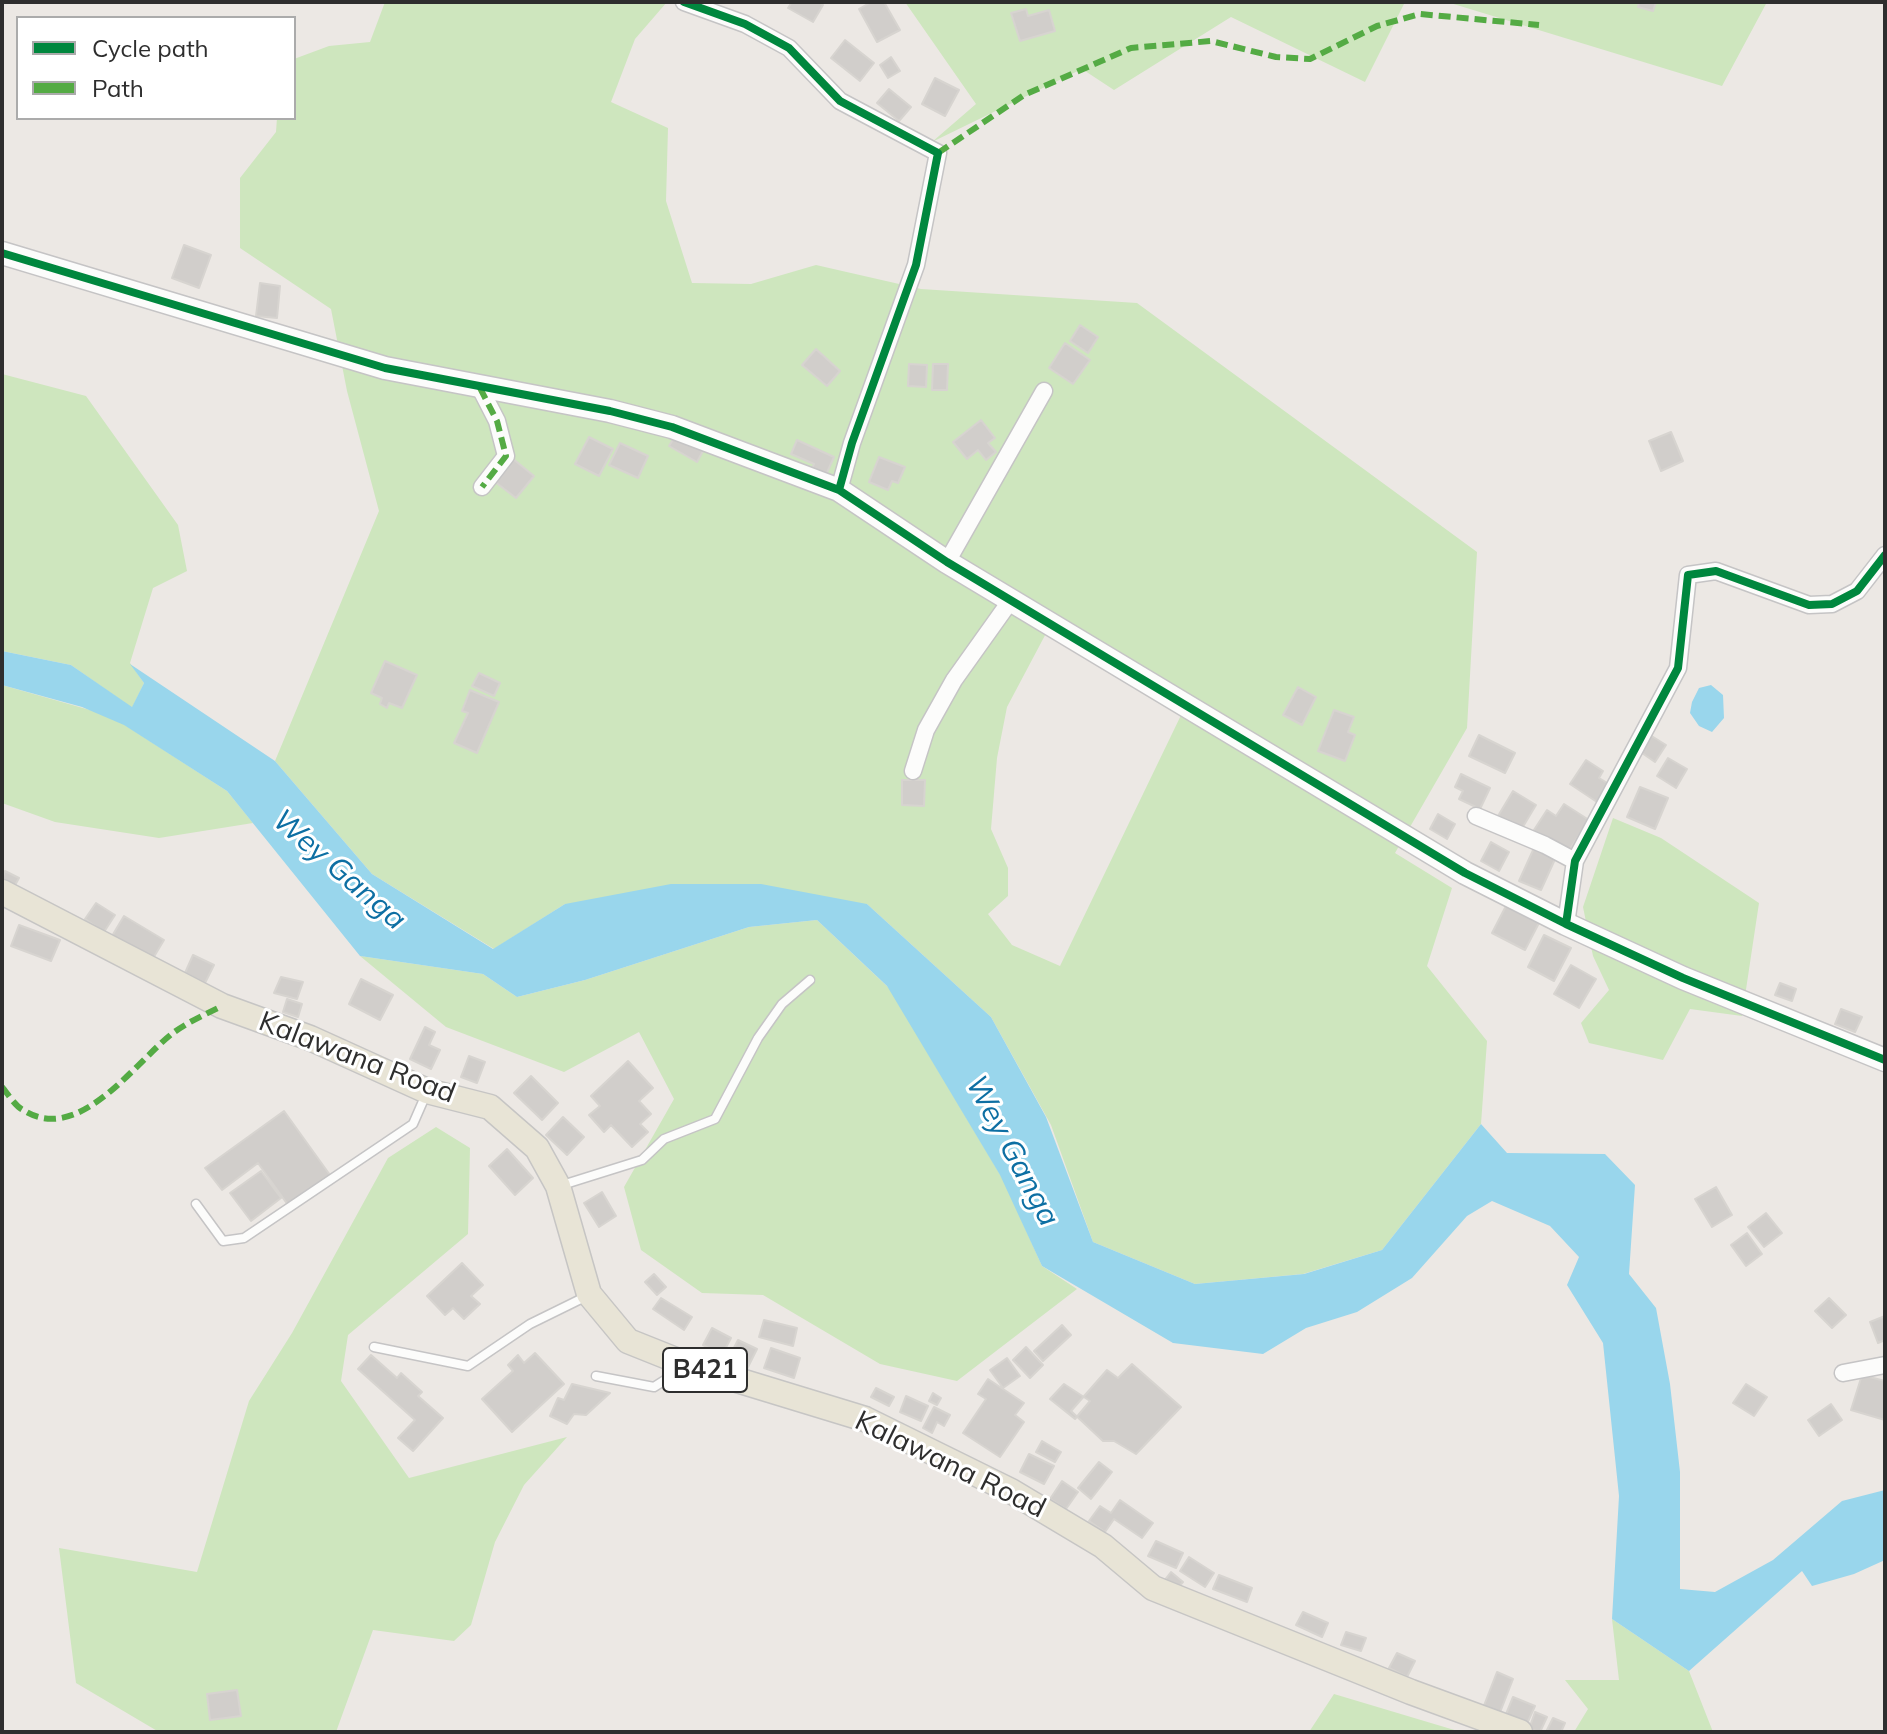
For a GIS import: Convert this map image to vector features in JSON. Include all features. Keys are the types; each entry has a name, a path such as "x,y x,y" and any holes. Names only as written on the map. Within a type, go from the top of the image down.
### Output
{"main road":[{"name":"Kalawana Road","path":"2,892 222,1006 310,1038 427,1091 490,1107 537,1148 558,1186 589,1294 628,1341 688,1365 865,1419 1011,1491 1103,1546 1153,1588 1411,1692 1520,1732"}],"street":[{"path":"684,2 745,24 789,48 840,101 938,153 916,265 852,443 839,490"},
{"path":"2,253 385,368 610,411 672,427 839,490 947,562 1465,873 1683,978 1885,1060"},
{"path":"480,388 497,421 506,456 482,487"},
{"path":"947,562 1044,391"},
{"path":"1857,591 1885,555"},
{"path":"1566,924 1575,861 1678,668 1688,575 1716,571 1809,605 1832,604 1857,591 1885,567"},
{"path":"913,771 926,730 954,680 1011,600"},
{"path":"1476,816 1575,861"},
{"path":"1843,1373 1885,1365"}],"lane":[{"path":"558,1186 642,1160 664,1139 715,1119 758,1038 782,1004 810,980"},
{"path":"196,1204 223,1241 244,1238 413,1124 427,1091"},
{"path":"374,1347 468,1366 530,1324 589,1294"},
{"path":"596,1376 654,1387 688,1365"}],"green space":[{"path":"385,2 667,2 635,39 611,102 668,128 666,201 692,283 751,284 816,265 921,289 1137,303 1477,552 1467,728 1395,853 1452,888 1427,966 1487,1041 1481,1124 1382,1250 1303,1274 1195,1284 1093,1242 1051,1125 991,1017 867,904 565,904 494,949 372,874 275,761 379,511 347,391 331,309 240,248 240,178 276,132 277,120 296,120 296,58 329,46 370,42","holes":["1051,624 1184,709 1060,966 1012,945 988,914 1008,896 1008,868 991,829 997,758 1007,707"]},
{"path":"905,2 1405,2 1365,82 1231,17 1114,90 1082,69 932,142 976,104"},
{"path":"1447,2 1767,2 1722,86"},
{"path":"2,374 86,396 178,525 187,571 153,588 130,663 144,683 132,708 71,665 2,651"},
{"path":"2,685 111,716 227,791 253,823 159,838 55,822 2,803"},
{"path":"1613,818 1661,838 1759,903 1742,1016 1690,1009 1663,1060 1589,1043 1581,1023 1609,990 1593,956 1583,907"},
{"path":"817,920 890,989 1004,1181 1042,1266 1077,1289 957,1381 880,1364 763,1295 702,1293 641,1250 624,1187 674,1099 639,1032 564,1072 446,1027 360,956 483,974 517,997 585,980 749,927"},
{"path":"436,1127 470,1148 468,1234 348,1335 341,1381 409,1478 567,1437 524,1485 495,1542 471,1625 454,1641 373,1630 336,1732 159,1732 76,1683 59,1548 197,1572 249,1401 292,1333 388,1158"},
{"path":"1612,1619 1689,1671 1713,1732 1574,1732 1588,1709 1565,1680 1619,1680"},
{"path":"1334,1694 1461,1732 1309,1732"}],"water":[{"name":"Wey Ganga","path":"2,651 71,665 132,707 144,683 130,664 275,761 372,874 493,949 565,904 671,884 761,884 867,904 991,1017 1046,1117 1093,1242 1195,1284 1304,1274 1382,1250 1481,1124 1507,1153 1605,1154 1635,1185 1629,1274 1656,1308 1670,1384 1680,1472 1680,1589 1715,1592 1773,1560 1842,1501 1885,1490 1885,1560 1854,1574 1812,1586 1802,1571 1689,1671 1612,1619 1619,1496 1603,1343 1567,1285 1579,1257 1550,1226 1492,1201 1467,1216 1412,1278 1357,1312 1306,1328 1263,1354 1173,1343 1042,1266 1000,1175 887,986 817,920 749,927 585,980 517,997 483,974 360,956 227,791 124,725 82,707 2,685"},
{"path":"1711,685 1723,695 1724,718 1712,732 1699,726 1690,713 1699,688"}],"building":[{"path":"792,2 818,2 823,5 813,22 788,8"},
{"path":"871,2 884,2 900,30 877,42 859,9"},
{"path":"1639,2 1656,2 1653,11 1638,7"},
{"path":"1026,9 1028,16 1049,10 1055,31 1020,41 1011,13"},
{"path":"845,40 874,63 860,81 831,58"},
{"path":"891,57 900,71 888,78 880,65"},
{"path":"935,78 959,90 945,116 922,104"},
{"path":"889,89 911,107 899,121 877,103"},
{"path":"184,245 211,255 199,288 172,278"},
{"path":"260,283 280,286 277,318 256,316"},
{"path":"1080,325 1098,337 1088,353 1070,341"},
{"path":"1065,343 1090,360 1073,384 1049,368"},
{"path":"816,349 840,371 827,386 802,365"},
{"path":"909,364 927,365 926,387 908,386"},
{"path":"933,364 948,364 947,390 932,390"},
{"path":"981,420 995,438 988,443 996,452 986,460 978,450 967,459 953,442"},
{"path":"1671,432 1683,461 1661,471 1649,441"},
{"path":"675,436 703,451 697,462 669,446"},
{"path":"589,437 613,449 599,476 575,464"},
{"path":"797,440 834,457 825,477 811,470 814,464 791,454"},
{"path":"620,443 648,456 638,478 609,465"},
{"path":"879,457 905,467 898,483 892,481 888,490 869,482"},
{"path":"512,458 534,476 516,498 494,481"},
{"path":"385,661 417,675 402,708 389,703 387,708 380,704 382,698 371,693"},
{"path":"479,673 500,683 494,696 472,686"},
{"path":"1298,687 1316,697 1302,725 1283,715"},
{"path":"470,690 499,702 477,753 454,743 468,713 462,711"},
{"path":"1334,710 1354,717 1348,732 1355,735 1345,761 1318,751"},
{"path":"1479,735 1515,753 1505,773 1469,756"},
{"path":"1650,735 1666,745 1655,762 1639,751"},
{"path":"1668,758 1687,769 1676,788 1657,776"},
{"path":"1586,760 1603,771 1599,778 1609,784 1597,802 1570,784"},
{"path":"1461,774 1490,788 1480,809 1459,799 1463,791 1455,787"},
{"path":"902,780 925,780 924,806 902,805"},
{"path":"1640,787 1668,798 1655,829 1627,817"},
{"path":"1513,791 1536,805 1521,830 1498,816"},
{"path":"1564,804 1589,820 1566,855 1532,833 1547,810 1556,816"},
{"path":"1438,814 1455,824 1447,839 1430,829"},
{"path":"1491,842 1509,852 1499,871 1481,861"},
{"path":"1534,848 1556,857 1541,890 1519,881"},
{"path":"5,871 19,878 14,887 2,880"},
{"path":"96,903 115,915 104,932 85,919"},
{"path":"1507,904 1540,921 1525,950 1492,933"},
{"path":"124,916 164,940 152,960 112,936"},
{"path":"19,925 60,940 51,961 11,946"},
{"path":"1544,935 1571,948 1554,981 1528,967"},
{"path":"193,955 214,965 205,983 185,973"},
{"path":"1571,965 1596,979 1579,1008 1554,994"},
{"path":"281,977 303,982 297,999 274,993"},
{"path":"361,979 393,995 380,1020 349,1004"},
{"path":"1780,983 1796,989 1792,1001 1775,995"},
{"path":"287,999 302,1004 298,1017 283,1012"},
{"path":"1841,1009 1862,1017 1855,1032 1835,1024"},
{"path":"425,1027 435,1032 429,1045 440,1050 431,1069 410,1059"},
{"path":"469,1056 485,1062 477,1083 461,1077"},
{"path":"628,1061 653,1088 639,1101 651,1114 640,1124 648,1132 632,1147 611,1125 604,1132 589,1115 600,1106 591,1096"},
{"path":"531,1076 558,1103 542,1120 514,1093"},
{"path":"284,1111 330,1175 288,1205 258,1163 222,1190 205,1168"},
{"path":"563,1117 584,1137 567,1155 546,1135"},
{"path":"507,1149 533,1178 515,1195 489,1166"},
{"path":"261,1171 281,1198 251,1221 230,1193"},
{"path":"1716,1187 1732,1215 1712,1227 1695,1199"},
{"path":"602,1192 616,1216 599,1227 584,1203"},
{"path":"1766,1213 1782,1233 1764,1247 1748,1227"},
{"path":"1747,1233 1762,1254 1746,1266 1731,1245"},
{"path":"462,1263 483,1285 471,1296 480,1304 464,1319 453,1308 445,1315 427,1296"},
{"path":"654,1274 666,1287 657,1295 645,1282"},
{"path":"661,1298 692,1317 684,1330 653,1309"},
{"path":"1829,1298 1846,1315 1832,1328 1815,1311"},
{"path":"1885,1316 1885,1340 1878,1343 1870,1322"},
{"path":"764,1320 797,1328 793,1346 759,1337"},
{"path":"1062,1325 1071,1335 1043,1361 1034,1351"},
{"path":"712,1328 731,1338 722,1355 703,1345"},
{"path":"738,1340 757,1349 746,1371 727,1361"},
{"path":"1026,1347 1043,1365 1030,1378 1013,1360"},
{"path":"771,1348 800,1358 794,1378 764,1368"},
{"path":"535,1353 564,1384 512,1432 482,1399 513,1371 508,1365 518,1355 524,1363"},
{"path":"371,1355 397,1378 401,1373 422,1392 418,1396 443,1418 413,1451 398,1438 415,1420 358,1369"},
{"path":"1007,1358 1020,1376 1003,1388 990,1370"},
{"path":"1132,1364 1181,1407 1136,1454 1114,1441 1103,1441 1071,1411 1107,1370 1118,1378"},
{"path":"1862,1375 1885,1381 1885,1420 1851,1410"},
{"path":"988,1379 1024,1403 1015,1415 1024,1422 1000,1457 963,1433 986,1399 978,1394"},
{"path":"572,1384 610,1393 586,1415 574,1414 567,1424 550,1416 558,1398 564,1400"},
{"path":"1064,1384 1090,1401 1075,1419 1050,1399"},
{"path":"1746,1384 1767,1397 1754,1416 1733,1403"},
{"path":"876,1388 894,1397 889,1406 871,1397"},
{"path":"933,1393 941,1398 937,1405 929,1401"},
{"path":"906,1396 928,1406 921,1421 900,1412"},
{"path":"1831,1404 1842,1420 1819,1436 1808,1420"},
{"path":"934,1407 950,1415 944,1426 937,1422 932,1433 923,1428"},
{"path":"1042,1441 1061,1452 1055,1462 1036,1452"},
{"path":"1029,1454 1054,1466 1044,1484 1020,1472"},
{"path":"1099,1462 1112,1472 1091,1499 1078,1488"},
{"path":"1062,1481 1078,1492 1066,1509 1050,1499"},
{"path":"1120,1500 1153,1523 1142,1538 1114,1519 1105,1532 1089,1521 1100,1506 1111,1513"},
{"path":"1156,1541 1183,1553 1176,1568 1148,1556"},
{"path":"1189,1557 1214,1573 1205,1587 1180,1571"},
{"path":"1171,1572 1183,1582 1175,1591 1164,1581"},
{"path":"1219,1575 1252,1588 1247,1602 1213,1589"},
{"path":"1303,1612 1328,1623 1322,1637 1296,1625"},
{"path":"1346,1632 1366,1638 1361,1651 1341,1645"},
{"path":"1397,1653 1415,1661 1407,1677 1389,1668"},
{"path":"1497,1672 1513,1679 1499,1715 1483,1708"},
{"path":"237,1690 241,1716 210,1720 207,1694"},
{"path":"1513,1697 1535,1706 1525,1728 1504,1719"},
{"path":"1535,1712 1547,1717 1540,1732 1529,1729"},
{"path":"1553,1718 1565,1723 1561,1732 1546,1732"}],"marked path":[{"path":"938,153 1024,95 1131,48 1211,41 1276,57 1310,59 1377,26 1420,14 1539,25"},
{"path":"480,388 497,421 506,456 482,487"},
{"path":"2,1087 23,1110 44,1118 65,1117 105,1096 173,1033 222,1006"}],"cycle path":[{"path":"684,2 745,24 789,48 840,101 938,153 916,265 852,443 839,490"},
{"path":"2,253 385,368 610,411 672,427 839,490 947,562 1465,873 1683,978 1885,1060"},
{"path":"1566,924 1575,861 1678,668 1688,575 1716,571 1809,605 1832,604 1857,591 1885,555"}]}
